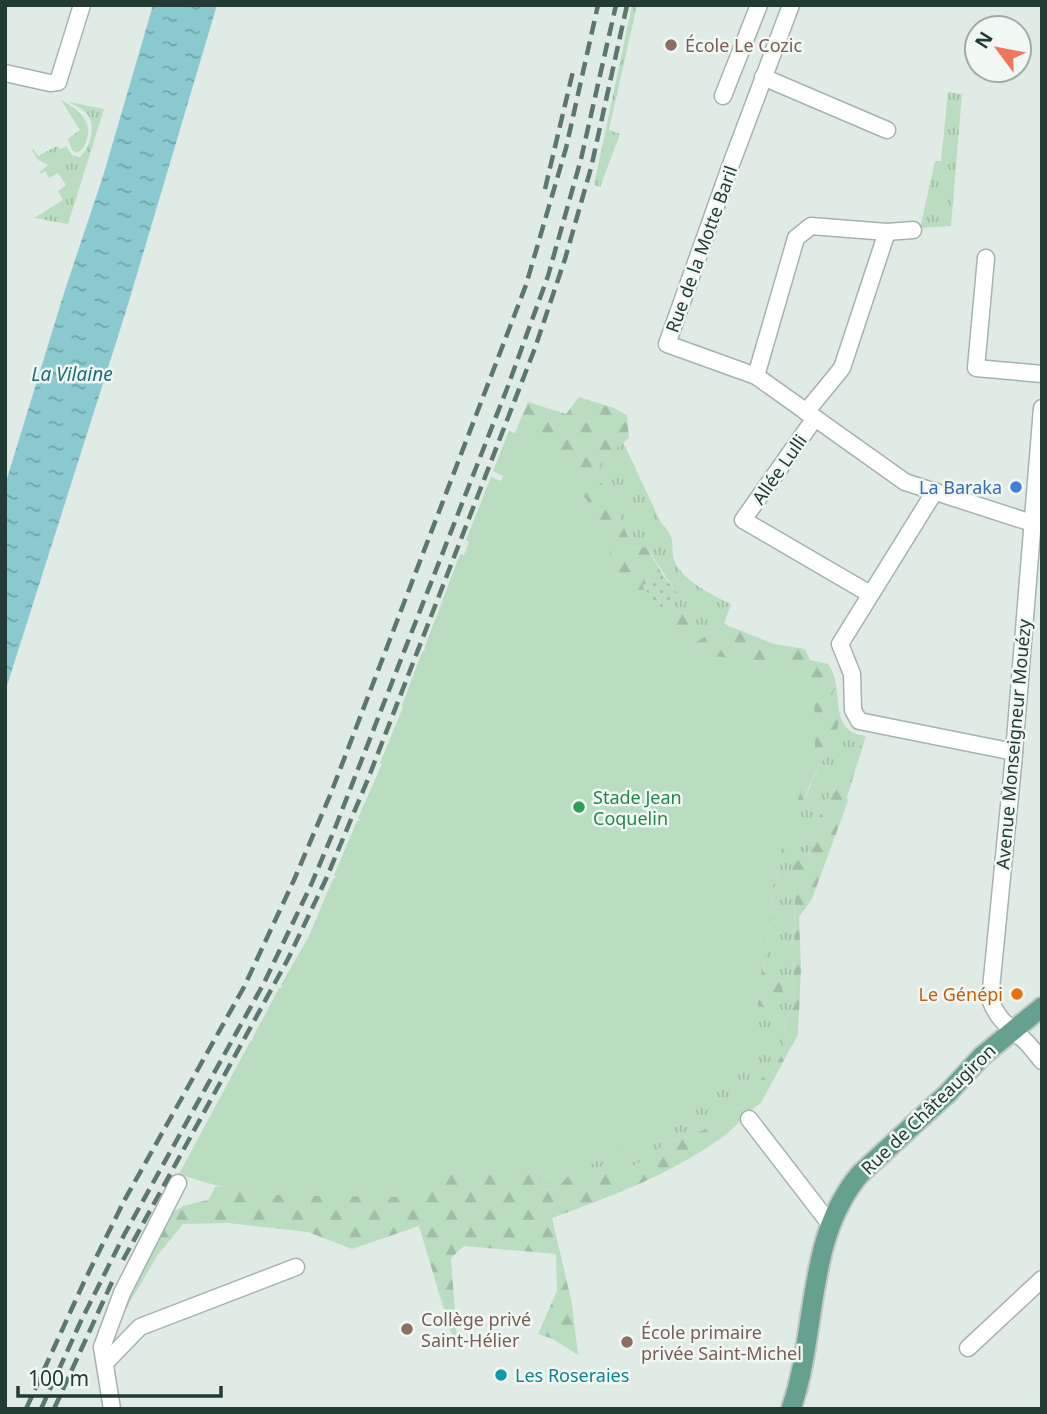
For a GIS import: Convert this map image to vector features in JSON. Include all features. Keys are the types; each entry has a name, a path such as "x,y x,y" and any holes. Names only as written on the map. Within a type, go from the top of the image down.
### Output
{"main road":[{"name":"Rue de Châteaugiron","path":"791,1409 830,1224 836,1208 860,1174 948,1093 982,1056 1042,1007"}],"street":[{"path":"5,73 50,83 58,82 82,5"},
{"path":"723,96 759,5"},
{"name":"Rue de la Motte Baril","path":"791,5 667,344 756,376 905,482 1035,528"},
{"path":"763,77 887,130"},
{"path":"756,376 796,238 811,226 887,232 913,230"},
{"name":"Allée Lulli","path":"870,594 743,520 842,368 887,232"},
{"path":"986,258 976,368 1042,374"},
{"name":"Avenue Monseigneur Mouézy","path":"1042,408 1035,528 990,999 995,1013 1042,1061"},
{"path":"935,491 840,644 852,674 853,710 859,721 1014,752"},
{"path":"749,1119 830,1224"},
{"path":"112,1409 102,1347 122,1293 178,1183"},
{"path":"105,1363 140,1327 296,1267"},
{"path":"968,1348 1042,1279"}],"green space":[{"path":"632,5 637,5 609,130 620,134 600,187 594,185"},
{"path":"948,92 962,94 951,226 920,228 935,161 941,161"},
{"path":"61,100 82,115 88,126 85,144 77,153 72,150 68,139 80,130"},
{"path":"69,102 104,109 68,224 34,218 63,200 58,191 66,185 58,173 49,178 45,171 41,174 48,165 38,160 32,150 33,148 38,156 57,146 61,149 66,146 72,155 80,157 84,153 90,141 91,121 84,111"},
{"path":"579,397 627,415 629,438 608,454 594,473 613,500 632,548 647,547 661,572 643,587 660,609 684,608 693,622 687,638 696,642 724,624 774,644 805,649 810,660 828,664 835,689 824,704 823,714 839,718 837,731 809,787 780,864 772,898 763,972 782,982 783,993 778,1006 766,1008 755,1005 561,1174 539,1179 538,1185 554,1190 567,1177 611,1163 627,1171 672,1140 682,1139 717,1124 747,1103 756,1084 777,1063 786,1047 786,1018 793,1006 795,889 790,878 792,864 812,848 817,823 825,803 866,736 848,801 812,899 799,917 801,968 798,1034 761,1103 725,1135 701,1152 660,1174 552,1218 572,1304 578,1355 553,1339 538,1334 557,1291 556,1254 464,1246 451,1258 457,1339 453,1340 419,1226 352,1249 308,1232 228,1223 183,1224 157,1256 123,1314 137,1277 170,1213 186,1205 208,1200 216,1186 247,1190 738,670 650,631 514,435 528,402 566,414"},
{"name":"Stade Jean Coquelin","path":"509,431 529,438 554,457 592,507 623,586 647,617 670,634 713,656 785,665 803,679 814,693 815,750 786,834 770,893 754,1040 709,1091 670,1126 566,1176 448,1168 398,1197 259,1195 179,1174 251,1040 253,1041 279,988 283,987 281,985 309,936 336,877 334,875 382,764 380,763 422,652 426,650 424,649 460,554 464,555 469,542 466,540 491,477 501,481 503,476 493,471"},
{"path":"623,442 661,523 670,535 674,559 680,571 700,588 731,604 724,624 696,642 687,639 660,609 676,593 647,547 632,548 594,473 608,454"},
{"path":"661,572 677,594 660,609 642,586"},
{"path":"828,664 833,674 845,726 853,733 866,736 825,803 817,823 812,848 790,878 795,889 793,1006 786,1018 786,1047 777,1063 756,1084 747,1103 717,1124 682,1139 672,1140 627,1171 567,1177 554,1190 538,1185 539,1179 561,1174 763,972 772,898 780,864 820,763 824,704 835,689"}],"water":[{"name":"La Vilaine","path":"153,5 217,5 126,311 5,692 5,485 104,173"}],"railway":[{"path":"26,1409 124,1201 244,987 331,793 526,285 566,148 598,5"},
{"path":"41,1409 124,1235 264,983 335,828 508,386 548,276 581,159 616,5"},
{"path":"123,1260 288,959 326,879 368,779 535,348 565,259 591,168 627,5"},
{"path":"545,189 574,67"},
{"path":"54,1409 112,1282"}],"place":[{"name":"École Le Cozic","path":"671,45"},
{"name":"La Baraka","path":"1016,487"},
{"name":"Stade Jean Coquelin","path":"579,807"},
{"name":"Le Génépi","path":"1017,994"},
{"name":"Collège privé Saint-Hélier","path":"407,1329"},
{"name":"École primaire privée Saint-Michel","path":"627,1342"},
{"name":"Les Roseraies","path":"501,1375"}]}
